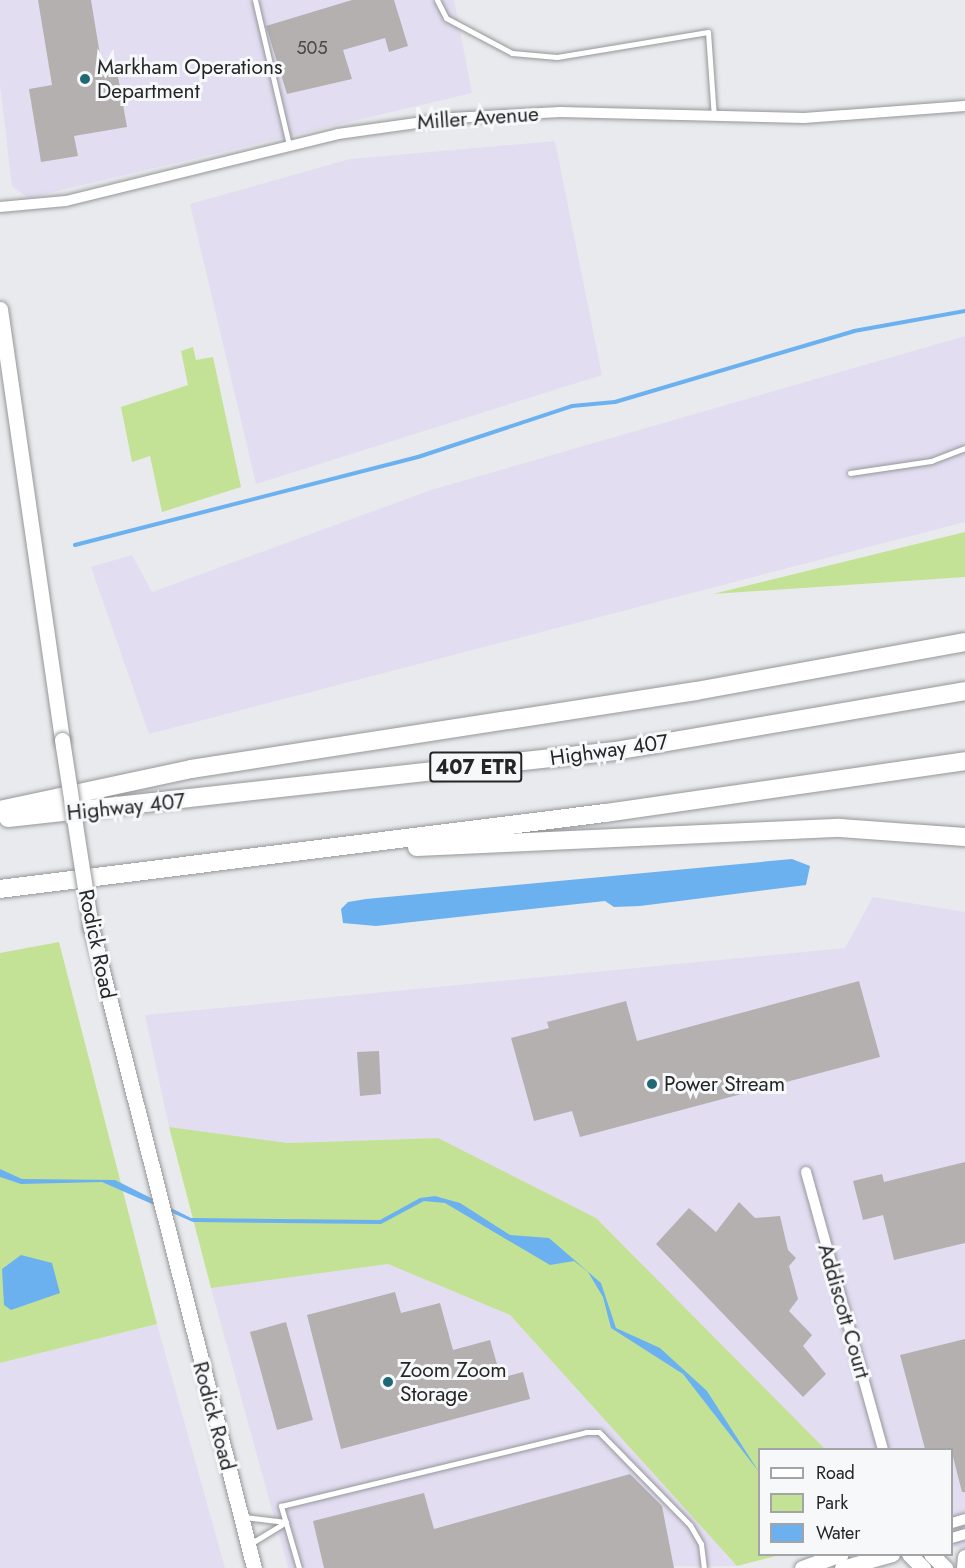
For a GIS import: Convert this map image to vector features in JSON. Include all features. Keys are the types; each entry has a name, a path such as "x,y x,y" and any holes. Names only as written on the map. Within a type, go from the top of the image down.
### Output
{"highway":[{"path":"0,810 191,769 696,691 965,642"},
{"name":"Highway 407","path":"0,819 615,751 965,691"},
{"path":"0,889 325,849 965,761"},
{"path":"325,849 520,845 840,828 965,837"}],"main road":[{"name":"Rodick Road","path":"0,309 1,330 91,927 165,1233 254,1568"},
{"path":"802,1568 835,1556"},
{"path":"843,1568 885,1556"},
{"path":"911,1556 923,1568"},
{"path":"933,1556 945,1568"},
{"path":"964,1568 965,1557"}],"street":[{"name":"Miller Avenue","path":"0,207 148,184 289,145 452,117 560,112 714,117 872,116 965,106"},
{"name":"Addiscott Court","path":"806,1172 883,1448"}],"lane":[{"path":"255,0 289,145"},
{"path":"437,0 446,18 512,53 557,57 708,32 714,117"},
{"path":"850,473 931,461 965,448"},
{"path":"298,1568 281,1506 599,1432 690,1526 701,1544 704,1568"},
{"path":"241,1516 286,1522"},
{"path":"248,1545 286,1522"}],"shaded area":[{"path":"0,0 454,0 472,93 28,198 12,186 0,85"},
{"path":"555,141 602,375 256,484 190,204 350,159"},
{"path":"965,336 965,522 149,734 91,567 132,555 152,592 431,490"},
{"path":"873,897 965,912 965,1549 953,1546 953,1448 824,1448 438,1138 288,1143 169,1127 145,1015 845,948"},
{"path":"388,1264 510,1315 737,1566 288,1568 211,1288"},
{"path":"157,1324 225,1568 0,1568 0,1363"}],"green space":[{"path":"193,347 196,360 213,357 241,487 162,512 150,456 132,462 121,407 188,385 181,351"},
{"path":"965,532 965,577 713,594"},
{"path":"59,942 157,1324 0,1363 0,953"},
{"path":"169,1127 288,1143 438,1138 596,1218 824,1448 758,1448 758,1556 776,1556 737,1566 510,1315 388,1264 211,1288"}],"water":[{"path":"792,859 810,866 806,885 640,906 614,907 605,901 376,926 343,923 341,909 348,902 366,899"},
{"path":"0,1169 22,1179 115,1180 191,1218 380,1220 420,1198 435,1196 460,1203 510,1235 549,1238 601,1283 616,1328 660,1348 707,1391 758,1471 683,1374 611,1328 603,1297 588,1272 574,1261 550,1265 445,1203 424,1201 381,1224 193,1222 102,1182 21,1184 0,1177"},
{"path":"21,1255 52,1263 60,1293 11,1310 4,1305 2,1269"}],"building":[{"name":"Markham Operations Department","path":"38,0 91,0 103,73 117,71 127,127 74,136 78,156 41,162 29,89 52,85"},
{"path":"352,0 394,0 408,46 389,52 385,38 343,50 352,79 287,94 266,26"},
{"name":"Power Stream","path":"859,981 880,1057 580,1137 572,1111 534,1121 511,1038 549,1028 547,1022 626,1001 637,1041"},
{"path":"379,1051 381,1094 360,1096 357,1052"},
{"path":"965,1162 965,1243 894,1260 883,1215 863,1220 853,1181 882,1174 884,1182"},
{"path":"739,1202 755,1218 780,1216 788,1250 796,1258 789,1266 798,1299 789,1311 812,1335 803,1346 826,1374 803,1397 656,1244 689,1208 716,1232"},
{"path":"395,1292 401,1313 440,1303 453,1350 490,1340 501,1378 523,1372 530,1399 341,1449 307,1315"},
{"path":"286,1322 313,1420 277,1430 250,1332"},
{"path":"965,1339 965,1492 962,1492 953,1448 925,1448 900,1355"},
{"path":"630,1474 662,1506 674,1568 324,1568 313,1521 424,1493 434,1529"}],"waterway":[{"path":"75,545 418,457 572,406 615,402 854,331 965,311"}],"place":[{"name":"Markham Operations Department","path":"85,79"},
{"name":"Power Stream","path":"652,1084"},
{"name":"Zoom Zoom Storage","path":"388,1382"}]}
